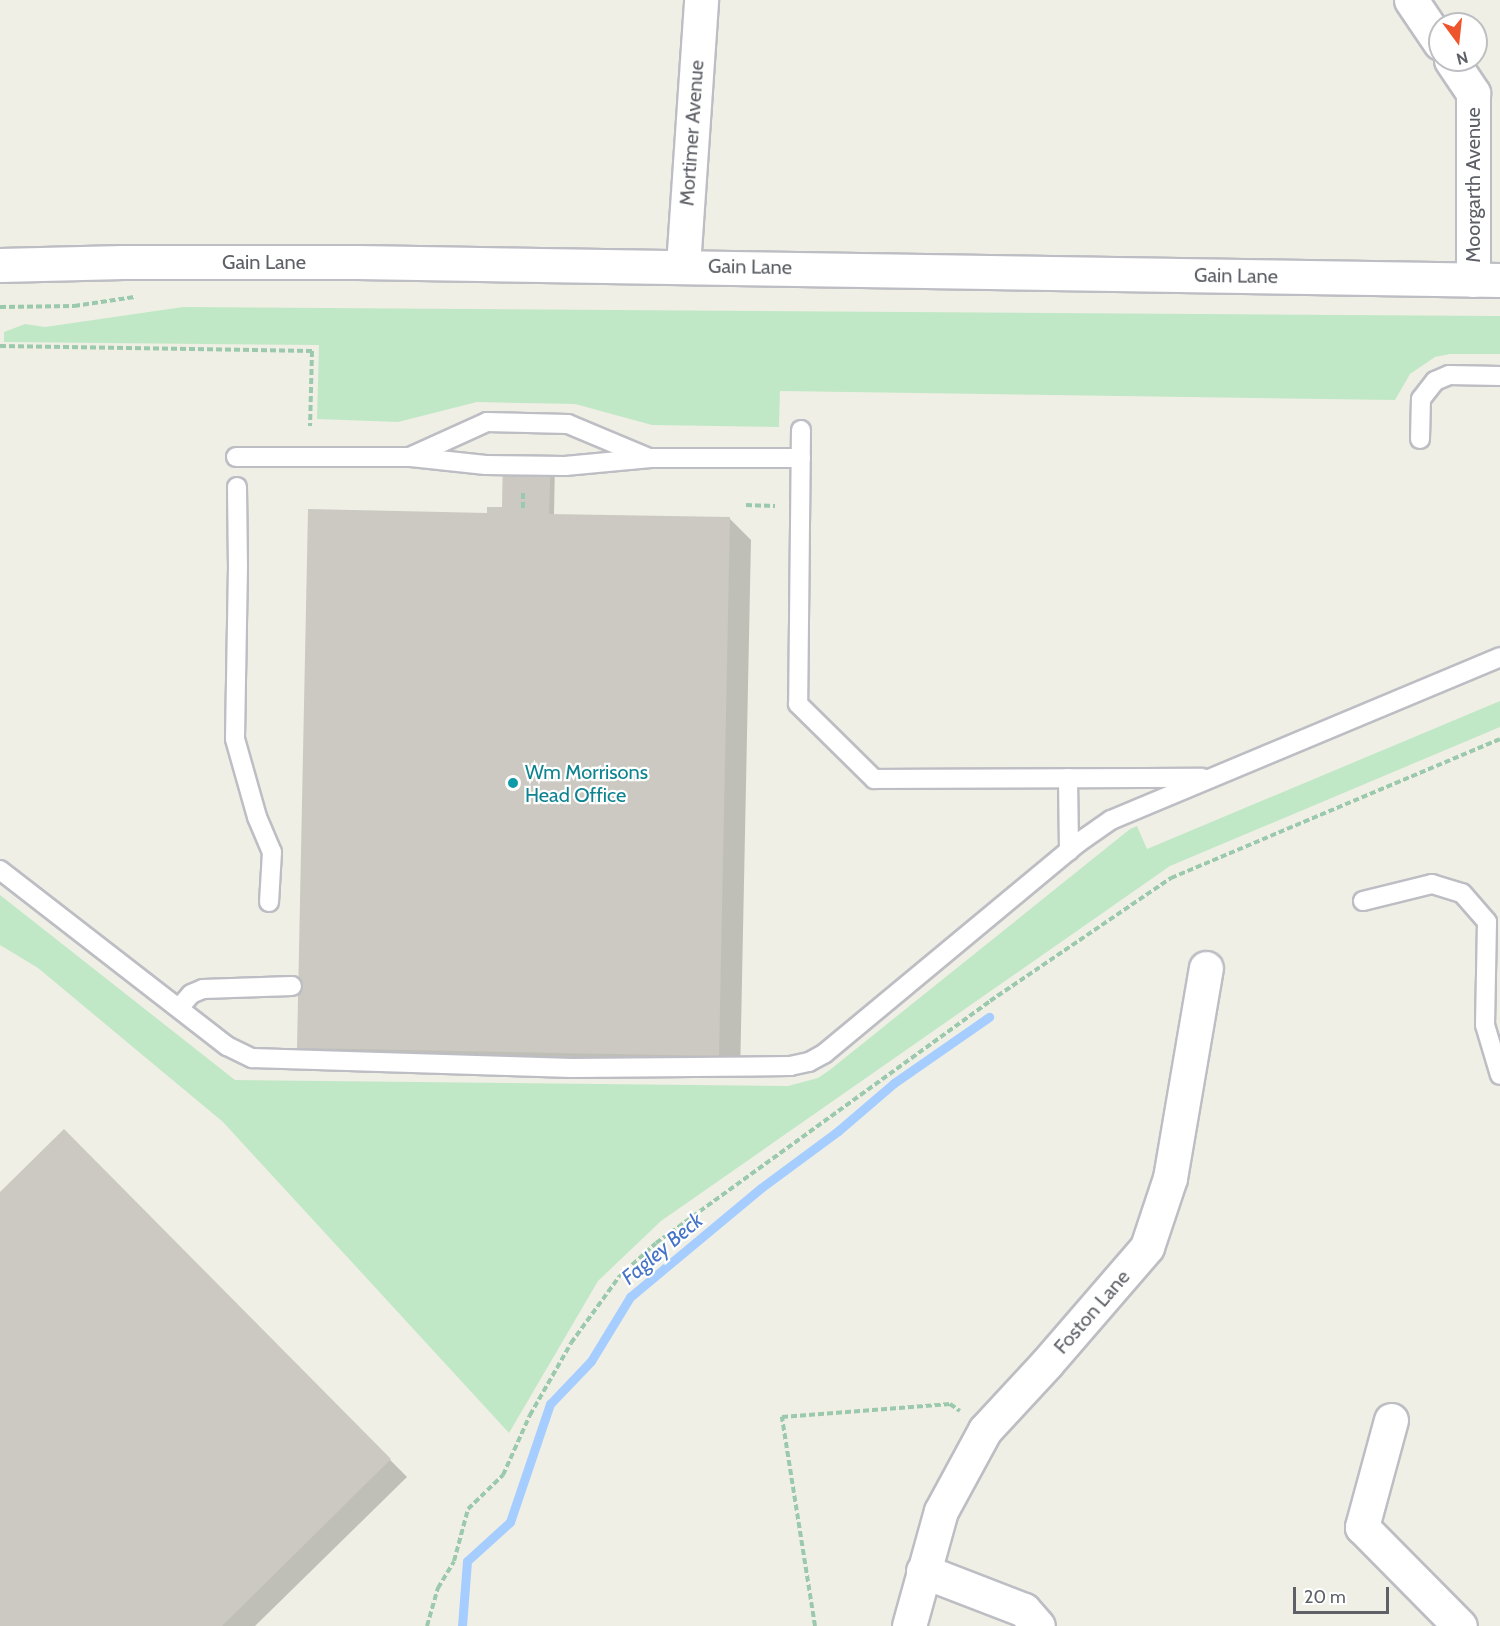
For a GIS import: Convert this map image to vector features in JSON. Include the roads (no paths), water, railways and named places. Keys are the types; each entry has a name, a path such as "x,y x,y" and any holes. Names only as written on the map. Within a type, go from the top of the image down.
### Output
{"street":[{"name":"Mortimer Avenue","path":"683,266 701,0"},
{"path":"1412,0 1428,25"},
{"name":"Moorgarth Avenue","path":"1459,72 1473,93 1487,280"},
{"name":"Gain Lane","path":"0,265 123,262 357,262 1487,280"},
{"name":"Foston Lane","path":"909,1626 922,1571 941,1511 985,1430 1047,1363 1147,1247 1170,1178 1206,968"},
{"path":"1391,1420 1362,1527 1460,1626"},
{"path":"922,1571 1024,1610 1038,1626"}],"lane":[{"path":"1420,439 1421,399 1435,381 1449,375 1500,376"},
{"path":"411,457 487,423 568,424 651,458"},
{"path":"801,430 798,704 874,779 1210,778"},
{"path":"236,457 411,457 486,465 565,466 651,458 801,458"},
{"path":"237,487 235,739 257,817 272,852 269,902"},
{"path":"0,870 239,1053 265,1059 572,1068 790,1066 808,1062 825,1053 1069,851 1111,820 1500,657"},
{"path":"1068,778 1069,851"},
{"path":"1363,901 1432,884 1462,893 1487,921 1485,1025 1500,1075"},
{"path":"179,1008 191,994 203,989 292,986"}],"waterway":[{"name":"Fagley Beck","path":"462,1626 467,1561 510,1522 550,1404 591,1361 630,1297 761,1188 838,1131 894,1083 989,1017"}],"place":[{"name":"Wm Morrisons Head Office","path":"513,783"}]}
